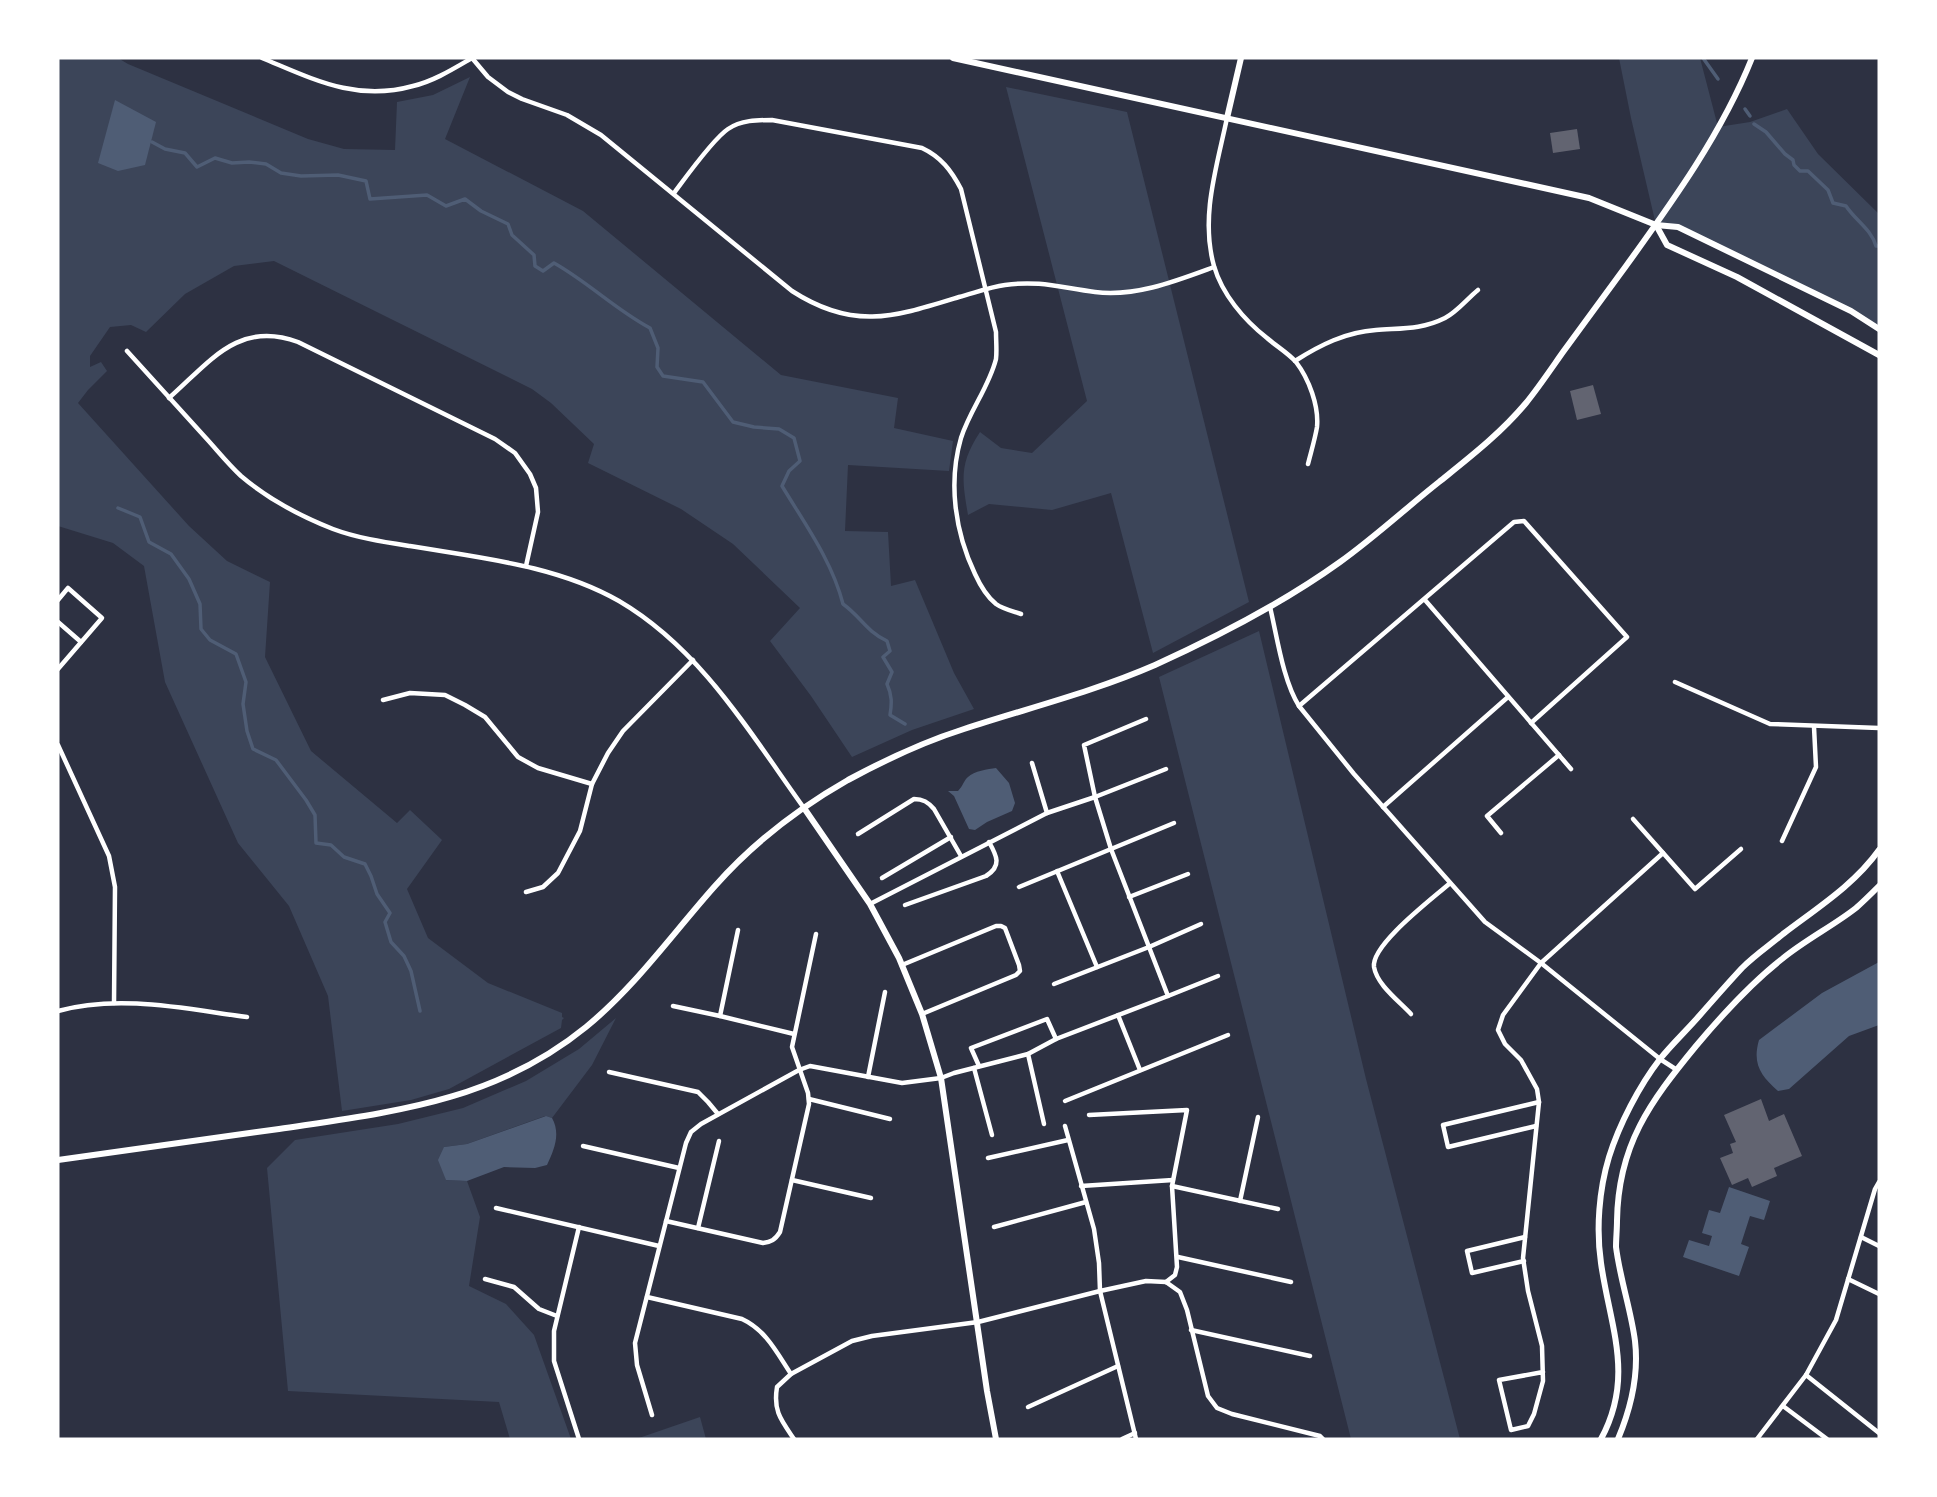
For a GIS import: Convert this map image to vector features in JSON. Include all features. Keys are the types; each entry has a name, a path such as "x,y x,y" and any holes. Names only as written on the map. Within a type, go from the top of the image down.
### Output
{"street":[{"path":"262,58 321,83 358,92 386,92 414,86 439,77 472,58 488,77 508,92 567,114 601,135 792,291 811,303 847,316 878,318 909,313 1005,285 1032,283 1097,292 1129,291 1161,286 1214,267"},
{"path":"953,58 1588,198 1656,225 1678,227 1852,311 1879,329"},
{"path":"1241,58 1208,211 1208,239 1214,267 1225,291 1241,315 1258,332 1296,361 1310,387 1317,412 1317,428 1308,464"},
{"path":"58,1160 387,1113 459,1096 499,1080 565,1042 606,1010 732,867 804,808 859,774 911,749 963,729 1124,678 1196,646 1270,607 1335,566 1474,455 1502,430 1527,401 1656,225 1702,156 1752,58"},
{"path":"674,193 729,128 751,120 772,120 922,148 933,153 952,171 961,189 996,332 996,356 990,376 972,409 961,439 955,473 959,533 982,589 995,603 1021,614"},
{"path":"1656,225 1667,245 1737,277 1879,355"},
{"path":"1296,361 1339,338 1373,330 1411,329 1436,322 1447,317 1478,290"},
{"path":"169,398 229,345 252,336 267,335 298,342 495,439 515,453 536,488 538,512 526,566"},
{"path":"127,351 241,475 273,499 334,530 363,538 526,566 575,582 618,601 660,629 693,660 722,693 870,904 902,965 922,1014 941,1078 996,1439"},
{"path":"1299,706 1514,522 1524,521 1627,637 1531,723"},
{"path":"58,600 68,588 102,618 58,670"},
{"path":"1425,600 1571,769"},
{"path":"1270,607 1284,665 1299,706 1349,769 1449,884 1485,922 1677,1070"},
{"path":"58,622 81,642"},
{"path":"526,892 543,887 558,873 580,831 592,784 623,731 693,660"},
{"path":"1675,682 1770,724 1879,728"},
{"path":"383,700 410,693 445,695 485,717 518,757 538,768 592,784"},
{"path":"1383,807 1508,697"},
{"path":"1146,719 1084,745 1095,797 1111,849 1168,996"},
{"path":"1782,841 1816,766 1814,727"},
{"path":"58,745 109,856 115,887 114,1003"},
{"path":"1501,833 1487,816 1559,755"},
{"path":"1032,763 1047,813"},
{"path":"870,904 1047,813 1166,769"},
{"path":"858,834 914,799 921,799 934,808 961,856"},
{"path":"1633,819 1695,889 1741,849"},
{"path":"1019,887 1174,823"},
{"path":"882,878 951,837"},
{"path":"905,905 986,876 993,871 998,864 997,856 989,842"},
{"path":"1601,1439 1617,1392 1620,1365 1617,1337 1601,1262 1600,1202 1609,1158 1621,1125 1660,1059 1744,966 1846,887 1866,868 1879,850"},
{"path":"1543,1372 1499,1380 1511,1430 1528,1426 1535,1414 1543,1381 1543,1372 1542,1346 1528,1291 1524,1261 1539,1102 1537,1090 1521,1060 1505,1044 1498,1030 1503,1015 1541,963 1663,853"},
{"path":"1057,871 1097,967"},
{"path":"1129,897 1188,874"},
{"path":"1411,1014 1381,983 1373,964 1376,953 1392,934 1449,884"},
{"path":"1618,1439 1630,1405 1636,1361 1635,1341 1616,1247 1620,1177 1632,1140 1665,1084 1717,1021 1783,958 1857,907 1879,886"},
{"path":"1054,984 1201,924"},
{"path":"902,965 996,926 1005,929 1020,971 922,1014"},
{"path":"720,1016 738,930"},
{"path":"666,1221 762,1243 776,1239 780,1232 809,1098 792,1047 816,934"},
{"path":"652,1415 635,1355 635,1343 686,1143 691,1132 701,1124 810,1066 902,1083 941,1078 1028,1054 1056,1039 1218,976"},
{"path":"868,1077 886,992"},
{"path":"58,1010 114,1003 149,1004 247,1017"},
{"path":"673,1006 794,1034"},
{"path":"1118,1015 1140,1070"},
{"path":"992,1135 971,1048 1047,1019 1056,1039"},
{"path":"1065,1101 1228,1035"},
{"path":"1028,1054 1044,1124"},
{"path":"609,1072 698,1092 718,1114"},
{"path":"809,1098 890,1119"},
{"path":"1536,1126 1448,1147 1443,1125 1539,1102"},
{"path":"1089,1115 1187,1110 1172,1183 1178,1257 1175,1275 1166,1282"},
{"path":"1240,1201 1258,1118"},
{"path":"1065,1126 1094,1229 1100,1291 1136,1436 1122,1439"},
{"path":"988,1158 1068,1140"},
{"path":"698,1228 719,1141"},
{"path":"583,1146 679,1168"},
{"path":"792,1180 871,1198"},
{"path":"1757,1439 1806,1375 1836,1320 1874,1189 1879,1182"},
{"path":"1081,1186 1172,1183 1279,1209"},
{"path":"994,1227 1086,1202"},
{"path":"496,1208 659,1246"},
{"path":"579,1227 554,1331 554,1361 579,1439"},
{"path":"1524,1261 1472,1273 1467,1251 1525,1237"},
{"path":"1861,1237 1879,1245"},
{"path":"1178,1257 1291,1282"},
{"path":"485,1279 514,1287 539,1309 557,1316"},
{"path":"1848,1279 1879,1294"},
{"path":"794,1439 777,1413 777,1387 791,1374 852,1341 978,1322 1146,1281 1166,1282 1180,1292 1208,1396 1217,1408 1232,1415 1324,1439"},
{"path":"647,1297 742,1319 754,1325 765,1336 791,1374"},
{"path":"1191,1330 1310,1356"},
{"path":"1028,1406 1118,1366"},
{"path":"1806,1375 1879,1433"},
{"path":"1783,1406 1827,1439"}],"shaded area":[{"path":"58,58 118,58 308,139 344,149 395,150 397,102 433,95 470,77 445,139 583,211 781,375 898,398 894,428 953,441 949,471 848,465 845,531 888,532 891,586 915,580 954,673 974,709 912,730 852,757 770,641 800,608 733,544 681,509 588,463 594,444 551,403 532,389 274,261 234,266 185,294 146,332 131,325 110,327 90,356 90,367 101,362 107,371 78,403 189,526 227,561 270,582 265,657 311,751 397,823 410,810 442,840 407,889 428,938 488,983 562,1013 564,1018 561,1028 449,1089 411,1100 342,1111 328,996 289,906 238,843 165,682 144,566 113,543 58,526"},
{"path":"1619,58 1700,58 1718,127 1750,122 1787,109 1818,154 1879,214 1879,329 1851,311 1678,227 1656,225"},
{"path":"1006,87 1127,112 1249,602 1153,653 1111,493 1052,510 989,504 968,515 964,491 965,463 980,432 1001,448 1032,453 1087,401"},
{"path":"115,100 156,122 145,165 118,171 98,163"},
{"path":"1259,631 1366,1079 1460,1439 1351,1439 1159,677"},
{"path":"996,768 1009,783 1015,803 1012,811 975,830 969,829 954,796 948,791 958,791 974,773"},
{"path":"1879,962 1879,1025 1849,1036 1789,1089 1778,1091 1767,1080 1757,1063 1759,1040 1822,993"},
{"path":"616,1018 592,1065 552,1118 545,1116 467,1144 444,1147 446,1180 467,1181 480,1217 469,1286 506,1304 534,1335 571,1439 510,1439 499,1402 288,1391 267,1168 295,1140 398,1124 463,1108 526,1081 579,1049"},
{"path":"546,1116 552,1118 556,1130 554,1148 547,1165 535,1168 504,1167 467,1181 446,1180 438,1160 444,1147 467,1144"},
{"path":"1729,1187 1770,1201 1764,1220 1750,1216 1741,1244 1749,1247 1739,1276 1683,1257 1689,1240 1709,1246 1712,1236 1702,1233 1709,1210 1720,1213"},
{"path":"700,1417 706,1439 636,1439"}],"building":[{"path":"1577,129 1580,149 1553,153 1550,133"},
{"path":"1593,385 1601,414 1577,420 1570,391"},
{"path":"1761,1099 1769,1121 1784,1114 1802,1156 1774,1168 1777,1176 1752,1187 1748,1178 1732,1185 1720,1158 1733,1153 1730,1144 1736,1142 1724,1115"}],"waterway":[{"path":"1703,58 1718,79"},
{"path":"1745,109 1750,116"},
{"path":"1754,124 1766,132 1800,171 1808,171 1828,190 1833,203 1846,206 1871,235 1876,246 1879,246"},
{"path":"152,142 165,149 185,153 197,167 215,158 232,163 266,164 281,173 301,176 338,175 366,181 370,199 427,195 446,206 465,199 481,211 508,224 512,235 534,255 535,266 543,271 554,263 650,328 658,348 657,367 663,376 703,382 733,422 779,429 794,438 800,461 789,471 782,486 825,558 843,604 874,633 887,641 890,651 883,657 892,672 887,684 891,699 890,715 905,724"},
{"path":"118,508 140,517 149,542 171,554 189,579 200,604 201,629 210,640 236,654 246,682 243,704 253,749 276,760 306,800 315,815 316,843 331,845 344,857 365,864 377,894 390,913 385,922 391,942 404,956 411,971 420,1011"}]}
